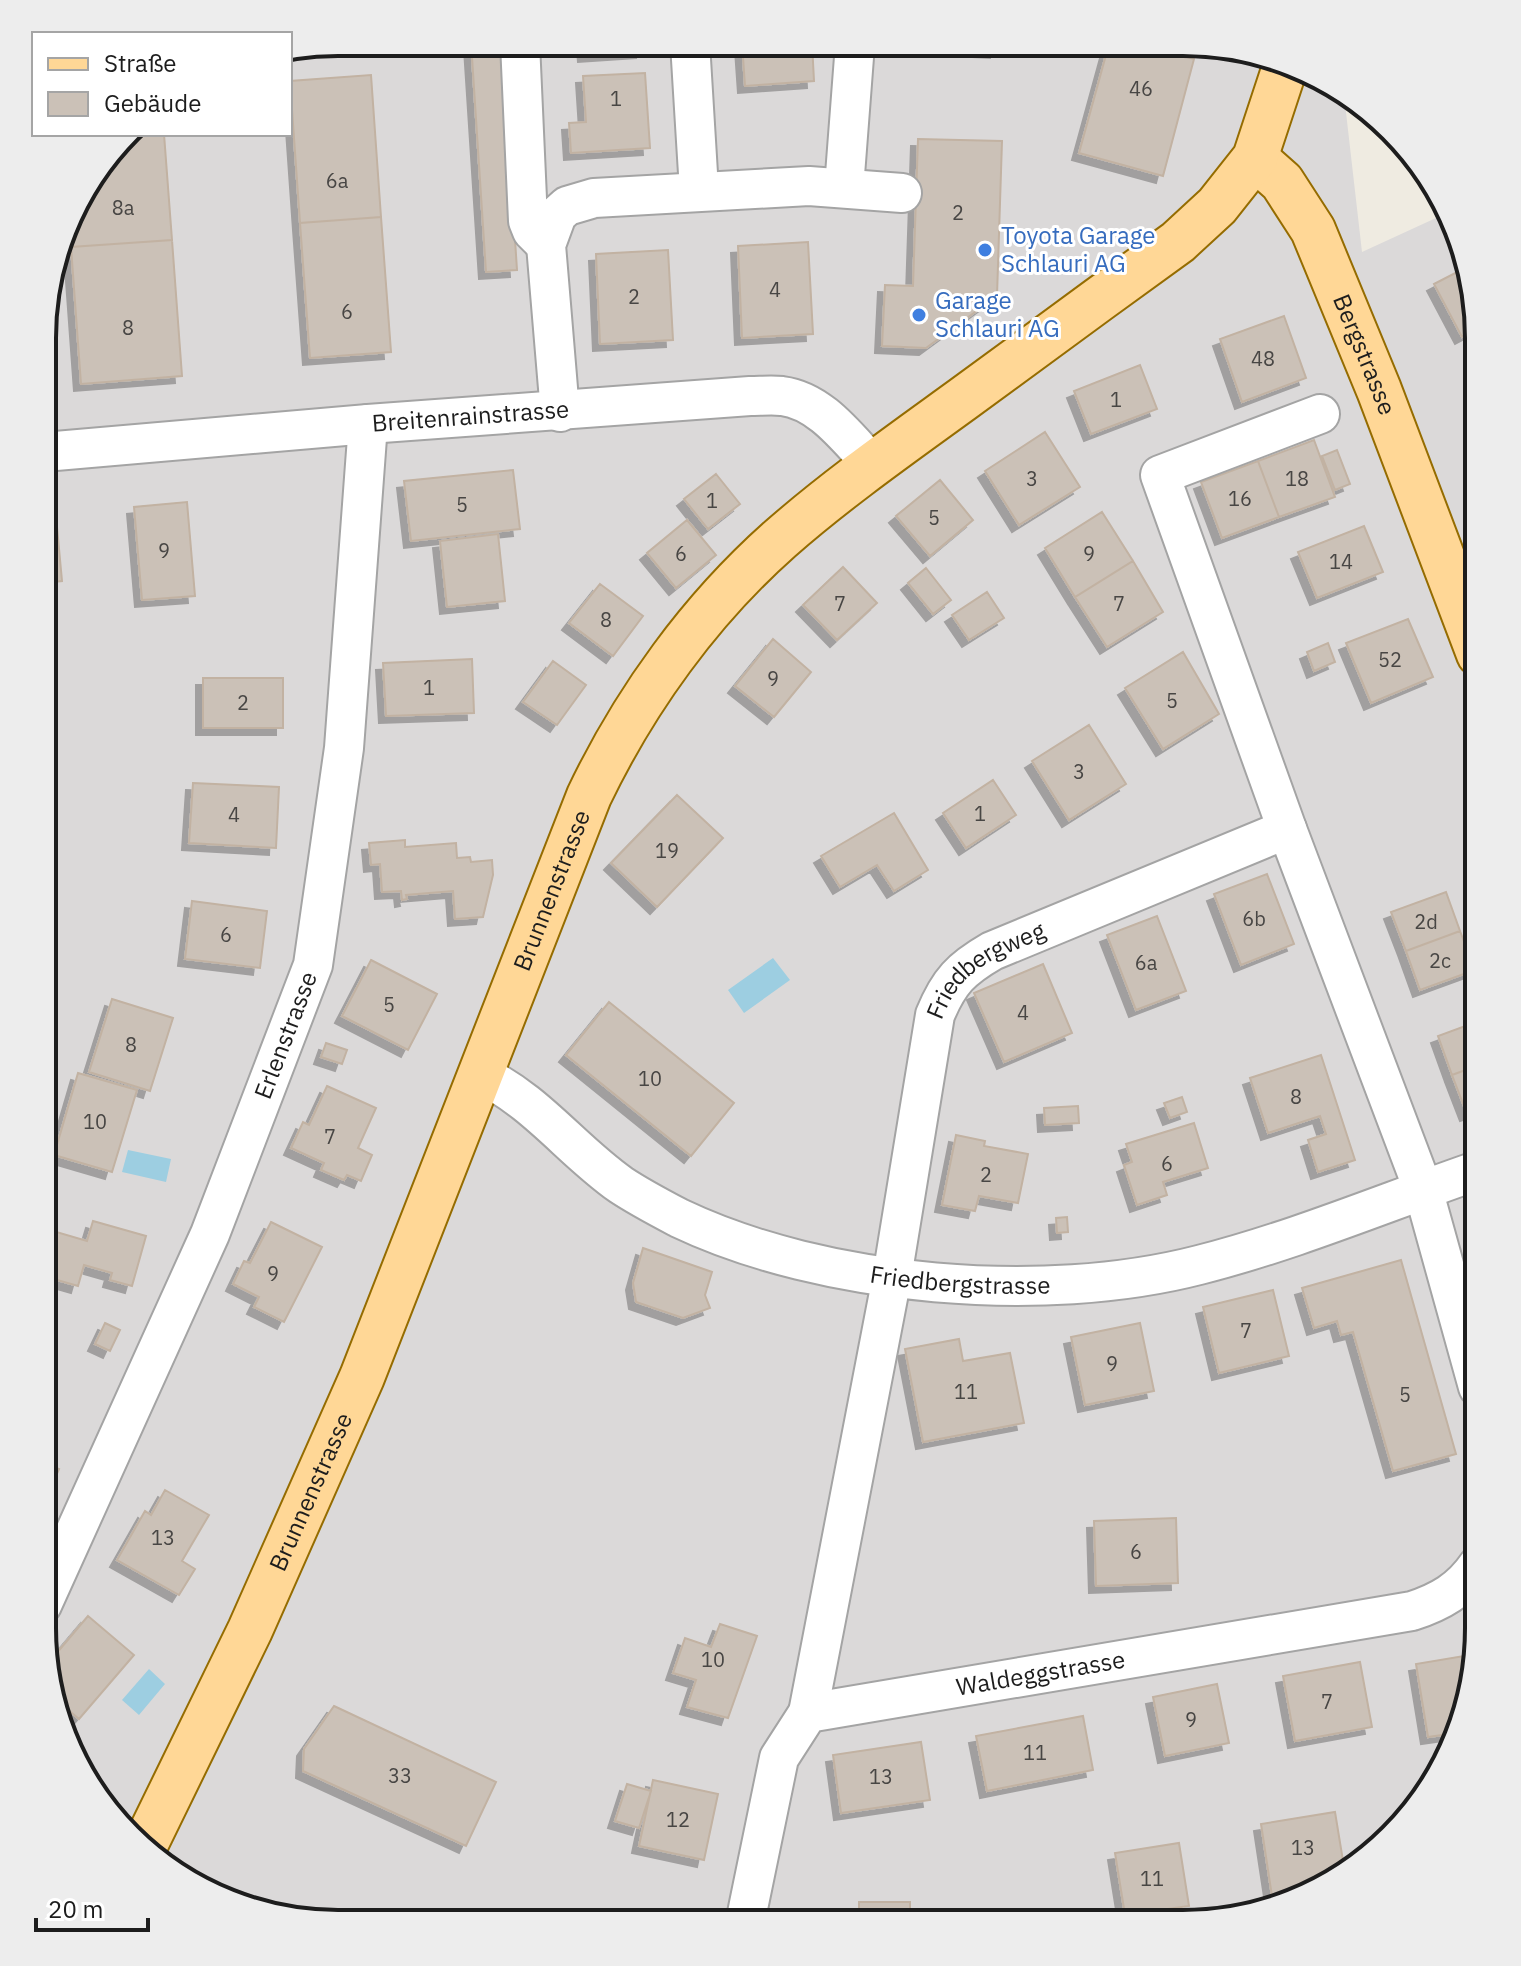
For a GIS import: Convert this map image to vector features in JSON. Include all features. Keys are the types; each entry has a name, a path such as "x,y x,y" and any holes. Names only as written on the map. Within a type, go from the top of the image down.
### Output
{"main road":[{"path":"1255,158 1270,121 1283,74"},
{"name":"Brunnenstrasse","path":"149,1837 250,1630 362,1377 589,796 628,722 696,628 779,540 873,465 1178,242 1217,206 1255,158"},
{"name":"Bergstrasse","path":"1255,158 1282,182 1313,230 1379,390 1465,616"}],"street":[{"path":"844,188 854,56"},
{"path":"521,57 528,221 532,231 546,245"},
{"path":"691,57 699,190"},
{"path":"560,412 546,245 557,215 567,206 580,201 699,190 809,186 902,193"},
{"name":"Breitenrainstrasse","path":"56,451 368,424 783,396 806,403 822,413 873,465"},
{"path":"1320,414 1160,475 1287,829 1423,1189 1464,1337"},
{"name":"Erlenstrasse","path":"56,1574 210,1234 313,965 344,748 368,424"},
{"name":"Friedbergweg","path":"808,1713 892,1277 935,1015 944,992 970,964 992,951 1287,829"},
{"name":"Friedbergstrasse","path":"479,1074 502,1084 526,1101 621,1184 679,1218 809,1263 892,1277 1015,1286 1086,1284 1155,1274 1242,1254 1464,1175"},
{"name":"Waldeggstrasse","path":"808,1713 1412,1611 1436,1603 1464,1582"},
{"path":"748,1910 779,1758 808,1713"}],"shaded area":[{"path":"301,58 1220,58 1291,77 1345,107 1362,252 1438,217 1460,283 1465,338 1464,1647 1460,1683 1444,1736 1407,1800 1355,1852 1308,1881 1238,1905 1202,1909 319,1909 283,1905 230,1889 166,1852 114,1800 85,1753 61,1683 56,1628 56,338 58,301 71,247 85,213 114,166 142,136 292,136 292,60"}],"water":[{"path":"773,958 790,980 744,1013 728,990"},
{"path":"128,1150 171,1159 166,1182 122,1172"},
{"path":"149,1669 165,1684 139,1715 122,1700"}],"building":[{"path":"813,56 814,81 745,86 743,57"},
{"path":"1106,56 1183,56 1194,59 1163,176 1079,153"},
{"path":"472,57 503,57 517,270 486,272"},
{"path":"645,73 650,148 571,153 569,123 586,122 583,76"},
{"path":"371,75 381,217 300,223 292,81"},
{"path":"142,136 164,136 172,240 71,247 103,181"},
{"path":"918,139 1002,141 997,296 926,348 882,346 885,285 913,286"},
{"path":"381,217 391,352 310,358 300,223"},
{"path":"172,240 182,376 81,384 71,247"},
{"path":"808,242 813,334 742,338 738,246"},
{"path":"668,250 673,340 600,344 596,254"},
{"path":"1457,272 1463,301 1465,335 1462,337 1434,284"},
{"path":"1284,316 1306,378 1242,402 1220,339"},
{"path":"1140,365 1157,409 1091,434 1074,391"},
{"path":"1045,432 1080,487 1019,525 985,471"},
{"path":"1314,440 1335,497 1279,517 1258,461"},
{"path":"1337,450 1350,484 1335,490 1322,456"},
{"path":"1258,461 1279,517 1222,538 1201,482"},
{"path":"513,470 520,529 411,541 404,481"},
{"path":"716,474 740,504 708,529 684,499"},
{"path":"940,480 973,520 930,556 896,516"},
{"path":"187,502 195,596 142,600 134,507"},
{"path":"1102,512 1133,561 1075,597 1045,548"},
{"path":"56,516 62,581 56,582"},
{"path":"687,520 716,555 676,588 647,553"},
{"path":"1364,526 1383,572 1317,598 1298,552"},
{"path":"498,534 505,601 447,607 440,541"},
{"path":"1133,561 1163,612 1107,647 1075,597"},
{"path":"843,567 877,603 837,640 803,605"},
{"path":"926,568 951,600 933,614 908,583"},
{"path":"600,584 643,616 613,656 569,623"},
{"path":"987,592 1004,618 969,640 952,615"},
{"path":"1408,619 1433,677 1371,703 1346,643"},
{"path":"773,639 811,672 774,717 735,686"},
{"path":"1328,643 1335,662 1314,671 1307,652"},
{"path":"1183,652 1219,714 1163,749 1125,688"},
{"path":"472,659 474,713 386,716 383,663"},
{"path":"553,661 586,685 557,725 523,702"},
{"path":"203,678 283,678 283,728 203,728"},
{"path":"1089,725 1126,784 1069,820 1032,761"},
{"path":"993,780 1016,815 966,848 943,813"},
{"path":"193,783 279,787 276,848 189,843"},
{"path":"677,795 723,838 657,907 611,863"},
{"path":"894,813 928,870 894,891 877,865 840,887 821,856"},
{"path":"405,840 405,847 456,843 457,858 470,857 471,862 492,860 493,875 483,917 455,919 453,891 406,895 407,899 402,900 401,891 382,892 380,864 371,865 369,843"},
{"path":"1267,874 1294,944 1241,965 1214,894"},
{"path":"1446,892 1460,931 1406,951 1391,912"},
{"path":"192,901 267,911 260,968 185,959"},
{"path":"1157,916 1186,991 1136,1010 1107,935"},
{"path":"1460,931 1465,943 1465,974 1420,990 1406,951"},
{"path":"371,960 437,994 408,1050 342,1016"},
{"path":"1043,964 1072,1033 1004,1062 974,993"},
{"path":"112,999 173,1018 150,1091 89,1072"},
{"path":"609,1002 734,1103 691,1156 566,1055"},
{"path":"1464,1026 1464,1070 1452,1075 1438,1036"},
{"path":"326,1043 347,1050 342,1064 321,1057"},
{"path":"1321,1055 1355,1160 1318,1172 1308,1140 1326,1134 1320,1116 1268,1133 1250,1078"},
{"path":"1464,1070 1464,1107 1452,1075"},
{"path":"78,1073 137,1090 112,1172 56,1156"},
{"path":"327,1086 376,1108 358,1148 372,1155 361,1181 347,1175 344,1180 321,1170 324,1163 291,1148 303,1122 309,1125"},
{"path":"1182,1097 1187,1112 1170,1118 1164,1103"},
{"path":"1078,1106 1079,1123 1045,1125 1044,1108"},
{"path":"1194,1123 1208,1168 1163,1182 1167,1195 1137,1205 1124,1165 1132,1162 1126,1144"},
{"path":"956,1135 985,1141 984,1146 1028,1154 1018,1203 979,1196 975,1211 942,1205"},
{"path":"1067,1217 1068,1232 1057,1233 1056,1218"},
{"path":"93,1221 146,1236 132,1286 110,1280 112,1273 84,1265 78,1286 56,1280 56,1232 87,1241"},
{"path":"271,1222 322,1247 284,1322 254,1307 259,1297 233,1284 244,1261 250,1263"},
{"path":"643,1248 712,1272 705,1295 710,1308 683,1318 636,1302 633,1283"},
{"path":"1401,1260 1456,1454 1393,1471 1353,1332 1341,1335 1337,1321 1314,1328 1302,1288"},
{"path":"1273,1290 1289,1356 1219,1373 1203,1307"},
{"path":"105,1323 120,1330 110,1351 95,1344"},
{"path":"1140,1323 1154,1391 1085,1405 1071,1337"},
{"path":"959,1339 963,1361 1010,1353 1024,1423 923,1442 905,1349"},
{"path":"165,1490 209,1515 182,1561 195,1569 179,1595 117,1560 145,1511 151,1515"},
{"path":"1176,1518 1178,1583 1096,1586 1094,1521"},
{"path":"88,1616 134,1655 79,1719 69,1710 57,1652"},
{"path":"720,1624 757,1636 728,1718 687,1707 696,1680 673,1673 685,1638 711,1647"},
{"path":"1463,1656 1460,1683 1444,1735 1428,1737 1416,1664"},
{"path":"1360,1662 1372,1727 1295,1741 1283,1676"},
{"path":"1217,1684 1229,1743 1165,1756 1153,1697"},
{"path":"334,1706 496,1782 466,1846 303,1771 304,1749"},
{"path":"1083,1716 1093,1770 987,1791 976,1736"},
{"path":"921,1742 930,1800 841,1813 833,1755"},
{"path":"653,1780 718,1794 704,1860 639,1846"},
{"path":"627,1784 651,1791 639,1828 615,1821"},
{"path":"1335,1812 1343,1861 1308,1881 1272,1896 1261,1824"},
{"path":"1179,1843 1189,1906 1124,1909 1115,1853"},
{"path":"859,1902 910,1902 910,1909 859,1909"}],"place":[{"name":"Toyota Garage Schlauri AG","path":"985,250"},
{"name":"Garage Schlauri AG","path":"919,315"}]}
